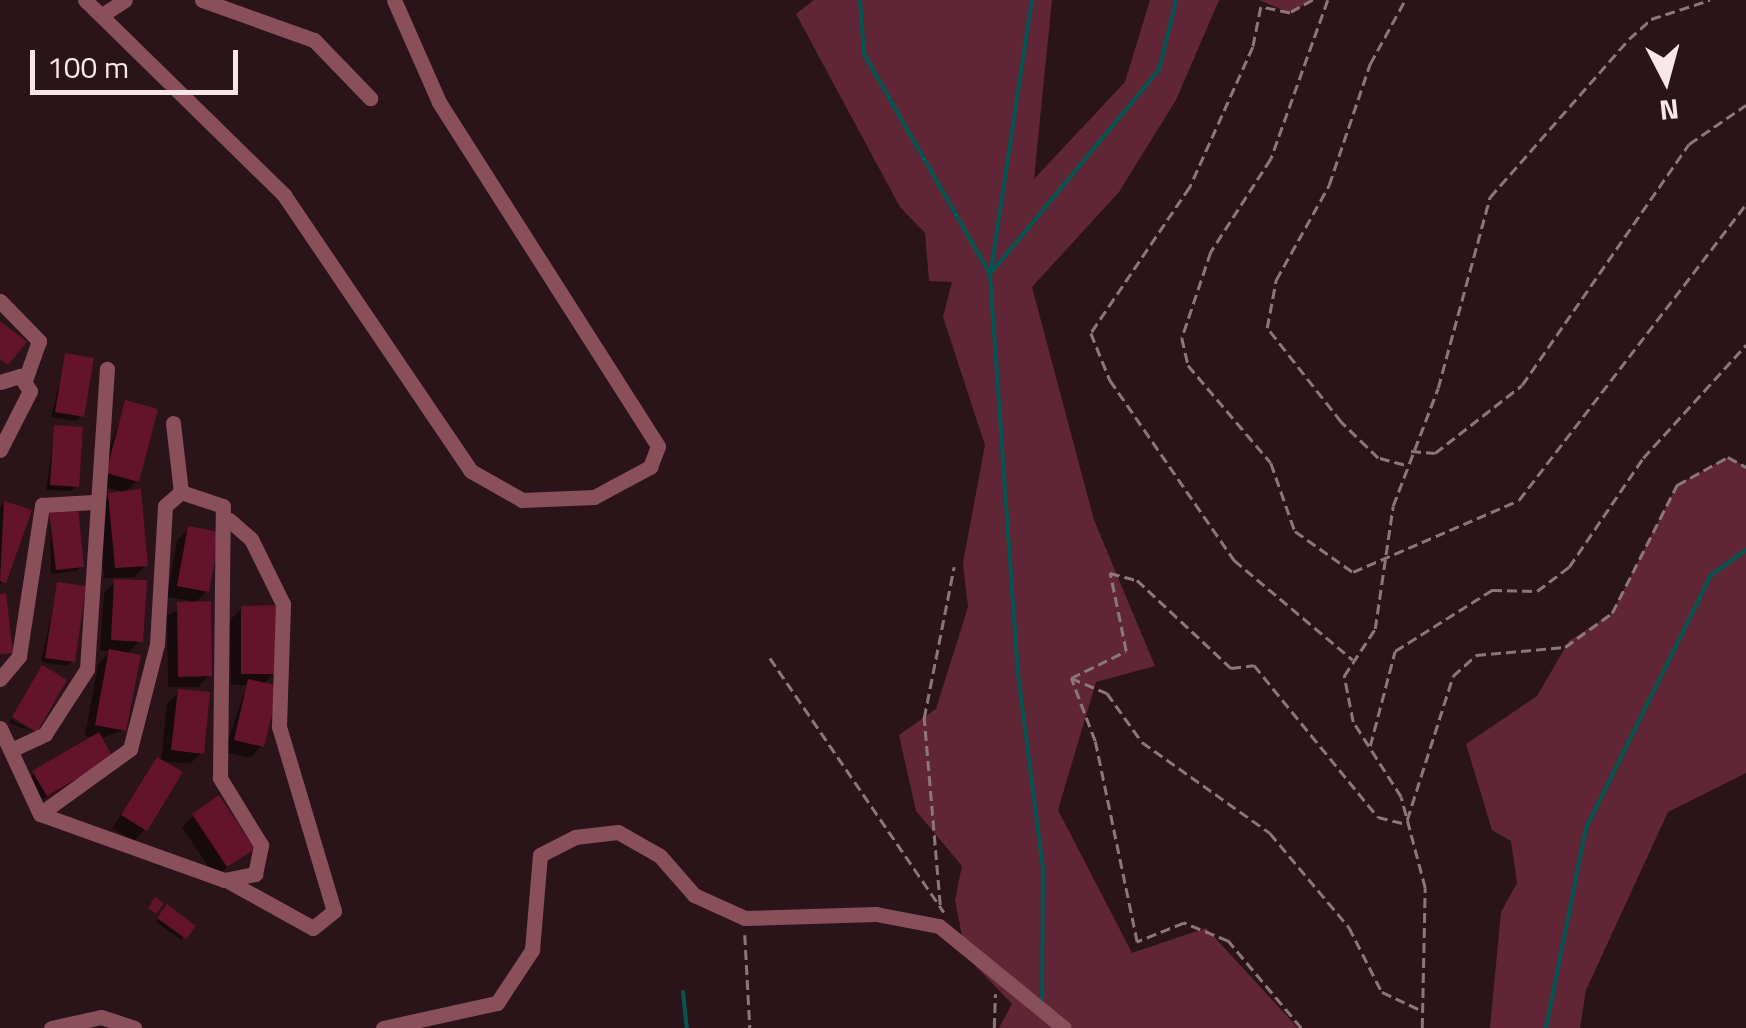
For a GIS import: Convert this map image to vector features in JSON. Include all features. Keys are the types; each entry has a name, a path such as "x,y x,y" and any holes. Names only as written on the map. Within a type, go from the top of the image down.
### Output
{"street":[{"path":"85,0 284,195 470,471 522,500 594,496 650,468 658,446 439,102 394,0"},
{"path":"102,14 125,0"},
{"path":"202,0 314,40 370,98"},
{"path":"0,301 39,341 25,380 30,398 7,406 0,450"},
{"path":"11,750 46,734 87,669 98,572 93,502 106,370"},
{"path":"0,382 25,380"},
{"path":"172,422 181,492"},
{"path":"0,728 40,814 224,880 313,928 334,911 279,726 282,604 260,552 208,496 181,492 165,506 157,644 130,748 40,814"},
{"path":"0,679 19,656 42,505 93,502"},
{"path":"224,880 255,874 261,845 219,768 229,520"},
{"path":"383,1028 497,1003 532,950 540,856 575,837 618,832 660,856 694,895 745,918 876,914 940,926 996,967 1064,1028"},
{"path":"51,1028 102,1017 134,1028"}],"path":[{"path":"1314,0 1290,13 1261,6 1253,47 1190,188 1091,333 1110,380 1234,560 1354,661"},
{"path":"1328,0 1271,159 1211,252 1182,338 1188,365 1271,463 1295,531 1353,572 1385,565 1520,500 1746,204"},
{"path":"1406,0 1370,64 1329,185 1276,280 1266,328 1340,422 1378,458 1406,466"},
{"path":"1422,1028 1425,888 1406,824 1370,747 1353,722 1344,676 1374,629 1410,451 1438,388 1490,197 1629,39 1652,19 1710,0"},
{"path":"1410,451 1434,453 1522,386 1689,144 1746,105"},
{"path":"1370,747 1396,651 1492,590 1537,591 1570,567 1644,458 1746,345"},
{"path":"1406,824 1453,676 1476,655 1565,646 1581,636 1612,613 1677,485 1728,457 1746,467"},
{"path":"770,658 940,906 924,718 954,567"},
{"path":"1071,678 1126,651 1110,573 1137,580 1231,668 1254,666 1378,817 1406,824"},
{"path":"1071,678 1107,693 1142,742 1270,833 1349,927 1382,992 1420,1010"},
{"path":"1071,678 1095,741 1138,942 1184,923 1228,940 1301,1028"},
{"path":"745,918 750,1028"},
{"path":"994,1028 996,967"}],"shaded area":[{"path":"814,0 1052,0 1034,179 1125,82 1150,0 1219,0 1176,100 1119,192 1032,287 1094,520 1155,666 1096,682 1058,810 1132,953 1206,928 1298,1028 999,1028 1012,1004 966,956 955,900 962,866 916,811 899,735 936,709 968,607 963,563 985,445 943,317 952,282 929,281 925,233 900,207 796,14"},
{"path":"1259,0 1313,0 1290,13"},
{"path":"1728,457 1746,467 1746,773 1668,812 1586,990 1580,1028 1490,1028 1501,912 1517,883 1511,841 1492,830 1466,744 1537,696 1569,641 1612,613 1677,485"}],"building":[{"path":"0,321 27,342 8,365 0,359"},
{"path":"65,353 94,358 84,417 55,412"},
{"path":"125,400 158,409 139,482 106,473"},
{"path":"54,425 83,427 79,487 50,485"},
{"path":"141,489 148,566 115,568 108,493"},
{"path":"4,501 32,510 6,583 0,581"},
{"path":"78,507 84,567 56,570 49,511"},
{"path":"188,526 220,532 209,592 177,586"},
{"path":"114,579 147,580 143,642 111,640"},
{"path":"57,582 86,586 75,662 45,658"},
{"path":"6,593 13,653 0,654 0,594"},
{"path":"211,601 212,676 178,677 177,602"},
{"path":"276,605 277,674 241,674 241,606"},
{"path":"109,649 141,655 126,731 95,725"},
{"path":"42,665 67,680 37,732 12,717"},
{"path":"248,679 279,686 264,747 234,740"},
{"path":"178,689 210,692 204,754 171,750"},
{"path":"99,732 113,758 47,796 32,771"},
{"path":"157,757 183,772 147,831 121,815"},
{"path":"219,795 255,849 227,867 192,814"},
{"path":"155,897 164,903 156,914 148,908"},
{"path":"167,904 196,926 186,939 157,918"}],"waterway":[{"path":"860,0 864,54 990,274"},
{"path":"991,270 1032,0"},
{"path":"1042,1005 1043,869 1018,675 990,274 1159,70 1176,0"},
{"path":"1546,1028 1586,828 1711,575 1746,550"},
{"path":"683,992 687,1028"}]}
